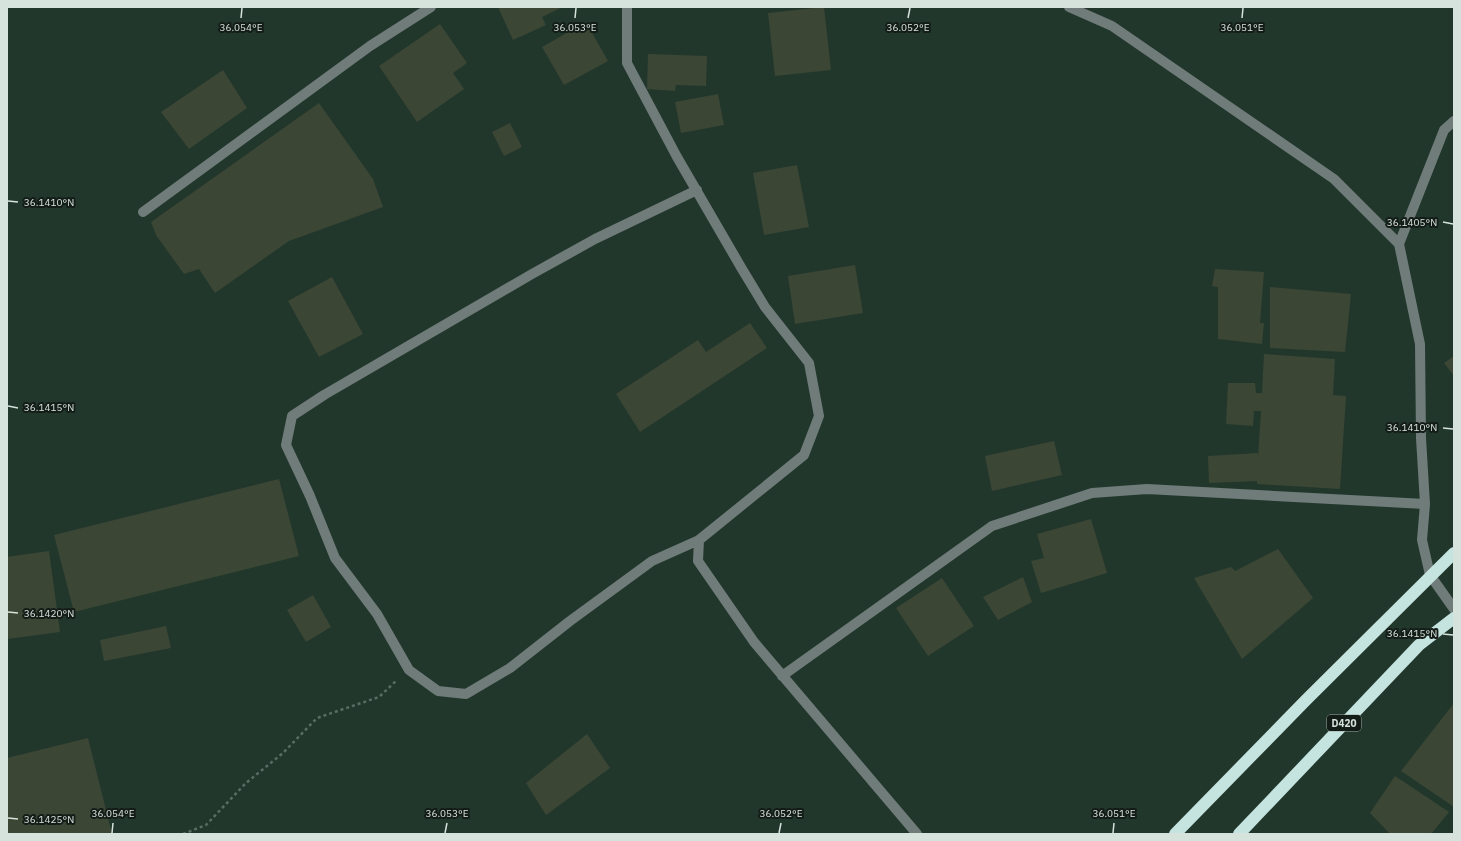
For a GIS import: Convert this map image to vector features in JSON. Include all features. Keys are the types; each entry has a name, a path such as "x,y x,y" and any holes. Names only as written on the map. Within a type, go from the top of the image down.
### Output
{"highway":[{"path":"1175,834 1312,693 1454,553"},
{"name":"D420","path":"1238,834 1419,645 1454,618"}],"street":[{"path":"143,212 370,46 432,7"},
{"path":"627,7 627,63 697,190 765,306 809,363 819,416 804,455 699,540 652,561 570,621 510,668 466,694 438,691 409,670 377,614 335,558 310,496 286,444 292,416 324,395 539,270 595,239 697,190"},
{"path":"1069,7 1112,26 1334,179 1399,244 1420,344 1421,438 1426,504 1422,540 1430,575 1454,608"},
{"path":"1399,244 1444,130 1454,121"},
{"path":"782,676 992,526 1092,493 1147,489 1426,504"},
{"path":"699,540 698,561 754,642 917,834"}],"path":[{"path":"183,834 206,825 246,783 283,753 318,718 379,697 409,670"}],"building":[{"path":"498,7 563,7 542,17 546,25 513,40"},
{"path":"824,7 831,70 775,76 768,13"},
{"path":"586,22 608,61 564,85 542,47"},
{"path":"440,24 467,63 453,73 464,89 417,122 379,66"},
{"path":"648,54 707,56 706,86 676,85 675,91 647,89"},
{"path":"223,70 247,108 189,149 161,112"},
{"path":"718,94 724,125 681,133 675,102"},
{"path":"319,103 373,179 383,207 289,241 215,293 199,269 184,274 156,235 151,222"},
{"path":"510,123 522,147 504,156 492,132"},
{"path":"797,165 809,227 764,235 753,173"},
{"path":"855,265 863,313 795,324 788,276"},
{"path":"1215,269 1264,272 1260,323 1264,323 1262,344 1218,339 1218,287 1212,286"},
{"path":"332,277 363,334 319,357 288,301"},
{"path":"1270,287 1351,294 1345,352 1270,348"},
{"path":"750,323 767,348 640,432 616,394 698,340 706,352"},
{"path":"1264,354 1335,359 1333,395 1346,396 1340,489 1257,484 1257,481 1209,483 1208,456 1258,453 1258,457 1261,411 1254,411 1253,426 1226,424 1228,383 1255,383 1256,393 1262,393"},
{"path":"1454,356 1454,376 1444,363"},
{"path":"1054,441 1062,475 992,491 985,456"},
{"path":"279,479 299,556 74,612 54,535"},
{"path":"1091,519 1107,573 1041,593 1031,561 1044,558 1037,534"},
{"path":"1278,549 1313,598 1242,659 1194,578 1231,567 1235,571"},
{"path":"49,551 60,632 7,639 7,557"},
{"path":"1023,577 1032,602 998,620 983,597"},
{"path":"942,578 974,626 928,656 896,608"},
{"path":"313,595 331,627 306,642 287,610"},
{"path":"166,626 171,648 104,661 100,640"},
{"path":"1454,703 1454,807 1401,771"},
{"path":"587,734 610,768 546,815 526,783"},
{"path":"88,738 112,834 7,834 7,758"},
{"path":"1395,776 1449,812 1431,834 1390,834 1370,813"}]}
